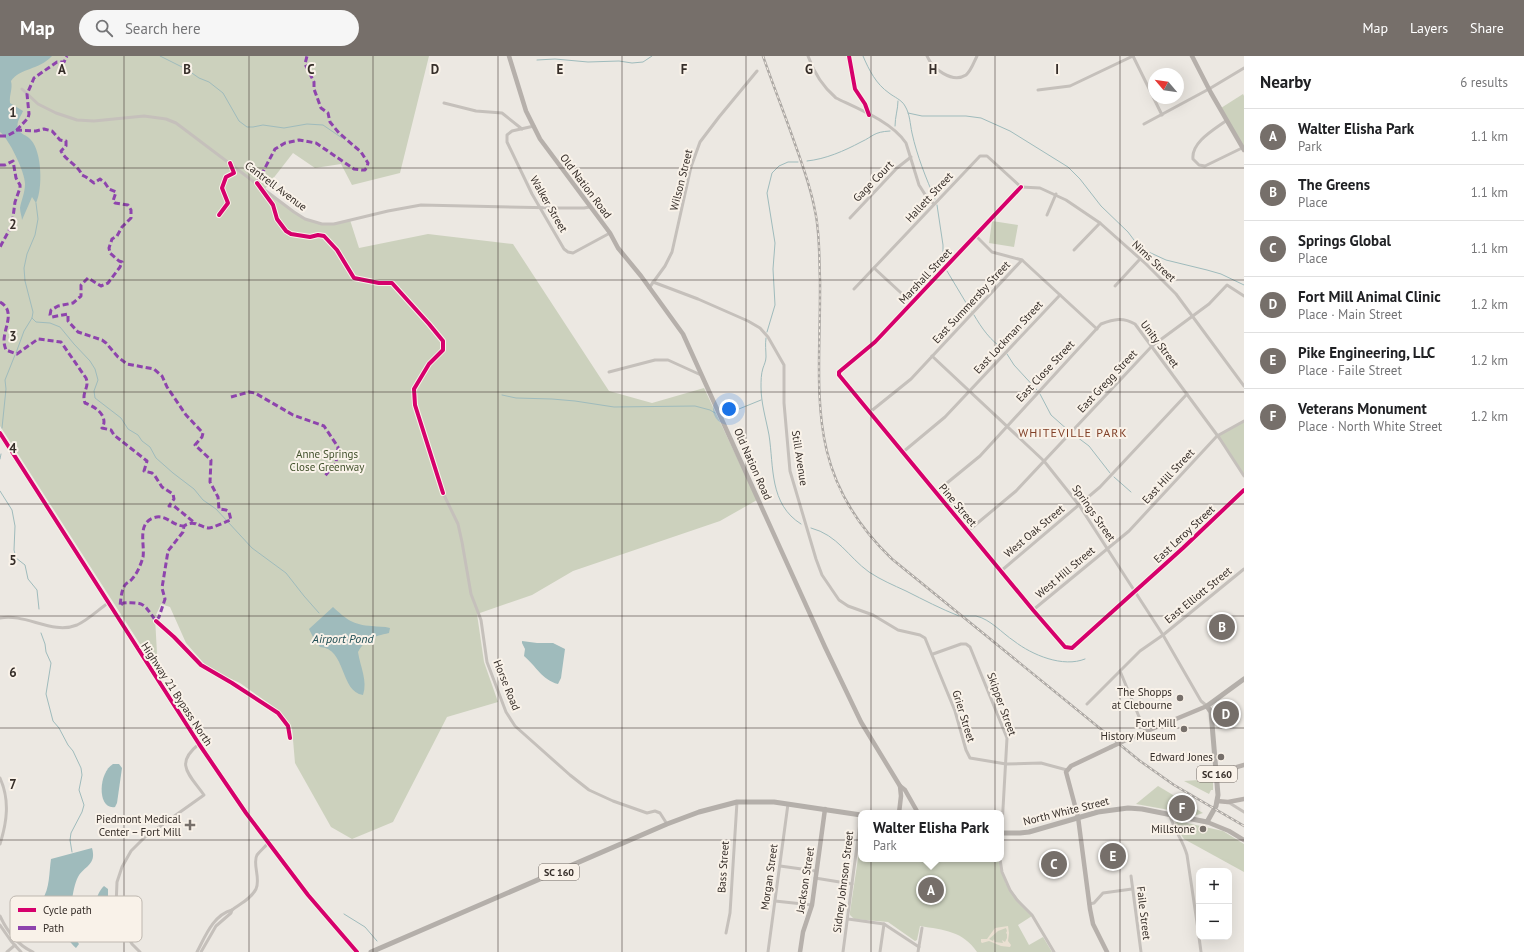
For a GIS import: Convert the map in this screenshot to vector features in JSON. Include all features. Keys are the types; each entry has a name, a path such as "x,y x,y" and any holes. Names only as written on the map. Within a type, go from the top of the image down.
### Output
{"main road":[{"name":"Old Nation Road","path":"509,56 520,93 534,126 549,150 610,233 618,248 641,276 683,334 825,647 861,722 870,740 900,786 905,790 916,810"},
{"path":"1192,56 1243,149"},
{"name":"Highway 21 Bypass North","path":"0,433 199,744 246,813 308,895 357,952"},
{"path":"1107,952 1094,924 1089,904 1078,817 1066,775 1066,770 1071,766 1144,731 1207,706 1244,679"},
{"name":"SC 160","path":"1207,706 1211,712 1217,773 1217,801 1207,822"},
{"path":"1217,773 1244,765"},
{"path":"899,810 901,796 900,786"},
{"path":"1217,801 1228,802 1244,799"},
{"path":"737,802 756,801 788,804 858,815"},
{"name":"SC 160","path":"371,952 668,824 699,812 737,802"},
{"name":"North White Street","path":"1004,833 1029,832 1078,817 1115,809 1128,808 1142,809 1207,822"},
{"name":"Jackson Street","path":"800,952 803,932 812,905 825,810"},
{"path":"1207,822 1244,840"}],"street":[{"path":"808,56 815,73 823,85 836,98 898,132 906,143 922,192 934,204"},
{"path":"928,56 929,61 934,66 946,75 953,78 965,75 970,70 977,56"},
{"path":"1038,90 1070,86 1133,56 1162,115"},
{"path":"1144,124 1209,89 1244,68"},
{"name":"Wilson Street","path":"653,282 665,266 672,252 691,167 700,142 719,116 757,71"},
{"name":"Cantrell Avenue","path":"22,89 38,104 56,113 77,120 94,122 144,116 166,119 176,123 288,207 305,219 314,223 334,224 420,205 584,208 590,206"},
{"path":"444,103 476,111 502,113 522,129"},
{"path":"1227,120 1198,144 1193,154 1193,159 1199,165 1206,166 1243,149"},
{"name":"Walker Street","path":"534,126 508,133 507,142 525,181 564,249 571,253 580,250 610,233"},
{"name":"Hallett Street","path":"854,289 982,155 987,156 1021,187"},
{"name":"Gage Court","path":"850,218 897,168 911,158"},
{"name":"Nims Street","path":"1021,187 1040,188 1056,194 1100,223 1176,294 1244,386"},
{"name":"Marshall Street","path":"839,374 875,342 1021,187"},
{"path":"1047,214 1056,194"},
{"path":"1074,250 1100,223"},
{"path":"975,235 992,252 1022,260 1097,329"},
{"path":"1115,286 1140,259"},
{"name":"East Summersby Street","path":"870,412 911,379 1022,260"},
{"path":"874,268 912,303"},
{"path":"649,288 653,282"},
{"name":"Still Avenue","path":"653,282 698,299 748,321 760,328 768,337 784,365 784,404 790,470 822,575 839,600 848,606 874,615 898,630 920,634 927,641 933,654"},
{"name":"East Gregg Street","path":"968,531 1016,491 1152,346 1209,304 1227,285 1244,296"},
{"name":"East Lockman Street","path":"903,452 945,417 1060,296"},
{"name":"Unity Street","path":"1097,329 1102,324 1112,320 1129,320 1135,324 1218,436 1244,476"},
{"name":"East Close Street","path":"936,492 980,456 1097,329"},
{"name":"Springs Street","path":"932,356 1044,462 1079,505 1163,635 1201,701 1207,706"},
{"path":"609,372 655,360 668,360 702,376"},
{"name":"Pine Street","path":"839,374 1065,647"},
{"name":"West Oak Street","path":"1001,571 1100,487 1186,394"},
{"name":"East Hill Street","path":"1108,548 1128,531 1218,436 1244,421"},
{"name":"East Leroy Street","path":"1065,647 1072,648 1136,592 1244,490"},
{"name":"Horse Road","path":"443,493 458,524 471,594 481,620 487,662 506,712 516,726 570,775 589,790 613,801 646,812 655,811 660,813 668,824"},
{"name":"West Hill Street","path":"1033,610 1108,548"},
{"name":"East Elliott Street","path":"1087,704 1140,651 1163,635 1244,568"},
{"path":"0,618 17,617 49,626 60,628 70,627 84,621 108,603"},
{"name":"Skipper Street","path":"933,654 961,644 966,644 970,647 1007,738 1003,810"},
{"name":"Grier Street","path":"933,654 955,711 970,758 1006,764 1041,763 1066,770"},
{"path":"1120,671 1144,731"},
{"path":"116,896 119,876 125,860 139,842 204,795 185,767 186,758 191,750 199,744"},
{"path":"0,778 5,792 7,808 0,844"},
{"name":"Bass Street","path":"726,933 730,913 737,802"},
{"path":"1228,802 1244,812"},
{"name":"Morgan Street","path":"768,952 788,804"},
{"path":"1170,815 1172,824 1184,845 1187,855 1196,916"},
{"name":"Sidney Johnson Street","path":"843,952 858,838"},
{"path":"197,952 216,926 256,889 258,878 256,859 260,852 268,844"},
{"path":"1000,862 1002,872 1010,890 1017,900 1032,915 1054,952"},
{"path":"780,866 816,871"},
{"name":"Faile Street","path":"1130,876 1140,952"},
{"path":"815,878 852,884"},
{"path":"1089,904 1094,903 1103,894 1132,889"},
{"path":"775,900 812,905"},
{"path":"0,916 10,934"},
{"path":"848,919 884,924 919,946"},
{"path":"880,952 884,924"},
{"path":"0,925 10,938"},
{"path":"918,952 922,928"},
{"path":"201,952 209,934"},
{"path":"1200,940 1201,952"},
{"path":"13,942 21,952"},
{"path":"7,952 18,942 23,948 33,952"},
{"path":"132,942 140,952"}],"green space":[{"name":"Anne Springs Close Greenway","path":"0,56 429,56 400,173 352,185 341,164 315,168 293,153 265,189 282,203 308,220 327,224 350,220 359,248 428,234 513,244 609,391 652,403 704,388 757,500 720,521 573,571 532,595 477,614 484,662 498,702 447,717 393,822 352,839 331,827 295,763 292,728 271,705 240,683 209,669 186,643 170,607 161,604 155,617 158,672 0,426"},
{"path":"1243,94 1244,96 1244,147 1221,108"},
{"path":"992,221 1018,225 1014,247 989,243"},
{"path":"1244,422 1244,475 1218,436"},
{"path":"1213,779 1213,790 1211,790 1209,794 1184,781"},
{"path":"1158,786 1203,813 1197,815 1136,804"},
{"path":"1178,821 1223,831 1244,844 1244,872 1184,839 1175,826 1175,823"},
{"path":"858,858 858,862 1001,862 1006,884 1032,916 1018,925 1029,945 1043,937 1052,952 977,952 972,945 959,936 945,930 920,926 917,940 915,941 888,922 854,919 850,915"}],"shaded area":[{"path":"1008,926 1008,941 1011,945 1010,947 1001,946 989,941 981,942 981,939 987,939 995,928","holes":["1006,928 1007,938 1005,942 1002,940 1003,943 995,942 994,939 993,941 989,939 998,931"]}],"water":[{"path":"0,56 52,56 47,61 19,74 11,81 12,87 10,103 23,111 18,121 18,128 20,132 31,140 35,146 40,171 40,189 36,203 32,197 22,220 20,208 25,184 24,179 12,148 0,132"},
{"name":"Airport Pond","path":"333,607 346,618 355,623 390,628 389,633 371,638 364,643 358,652 365,684 363,695 356,692 350,686 334,654 328,649 320,647 309,629"},
{"path":"522,641 553,643 565,649 561,678 558,684 543,676 524,656 525,649"},
{"path":"113,764 119,764 122,768 117,803 115,807 109,806 105,803 102,790 104,775"},
{"path":"92,848 93,858 78,877 73,896 45,896 48,886 51,859"},
{"path":"104,886 108,889 108,896 98,896"},
{"path":"70,942 78,942 79,944 76,948"}],"waterway":[{"path":"160,56 209,82 223,93 239,121 247,127 263,125 284,128 307,124 323,125 342,138"},
{"path":"537,60 555,59 588,62 619,61 632,63 643,62 652,56"},
{"path":"863,56 870,71 877,81 884,89 902,102 907,109 916,150 935,199"},
{"path":"895,126 898,101"},
{"path":"908,113 922,116 966,116 981,118 1010,131 1068,167 1080,179 1101,206 1128,232 1140,248 1166,260 1221,274 1244,285"},
{"path":"807,161 835,154 877,133 890,131"},
{"path":"767,332 775,305 773,269 775,243 767,193 772,173 779,166 788,162 798,162"},
{"path":"16,353 24,331 32,318 33,312 25,281 24,268 27,254 35,235 38,219 36,203"},
{"path":"937,205 943,245 943,263"},
{"path":"947,271 971,311"},
{"path":"974,315 983,329 999,346 1004,349"},
{"path":"32,318 36,322 50,323 60,327 90,361 95,369 98,380 94,391 95,398 121,418 128,429 138,435 142,441 150,447 156,458 194,489 203,500 216,509 252,548 286,573 319,613"},
{"path":"766,338 766,358 761,375 761,393 769,435 775,484 783,506 791,516 801,524"},
{"path":"1007,354 1014,365 1037,390"},
{"path":"2,428 6,389 5,380 15,355"},
{"path":"1040,394 1051,415 1069,431"},
{"path":"502,395 516,398 575,401 614,407 695,406 715,413"},
{"path":"722,411 734,411 761,400"},
{"path":"1073,434 1089,446 1110,473"},
{"path":"0,459 1,454"},
{"path":"1114,477 1131,492"},
{"path":"0,491 12,510 15,526 14,550 16,558 25,565 28,579 37,590 39,609"},
{"path":"811,528 820,531 836,541 862,566 874,575 959,616"},
{"path":"963,616 976,616 986,620 1021,646 1048,659 1067,662 1085,659"},
{"path":"41,633 46,652 51,663 46,694 53,721 73,751 81,768 82,775 79,790 84,805 71,833 70,840 72,852"},
{"path":"344,914 365,927 377,941"}],"railway":[{"path":"763,56 804,169 817,219 820,280 819,395 823,429 830,462 843,495 863,527 892,559 1140,761 1174,785 1244,826"}],"marked path":[{"path":"0,136 7,136 16,131 28,118 27,94 34,78 57,62 64,62 67,56"},
{"path":"257,183 275,149 285,143 299,140 316,143 354,169 365,170 367,167 368,163 361,152 339,133 330,122 328,113 321,108 314,89 314,82 305,64 307,56"},
{"path":"16,130 36,131 44,129 52,131 60,140 66,141 66,146 61,151 66,158 78,168 82,175 94,183 100,179 109,189 116,192 113,201 115,203 128,205 131,210 131,218 122,227 117,236 112,239 109,248 110,253 122,262 108,283 101,286 88,278 81,285 81,296 73,303 58,306 51,310 50,315 52,317 68,314 68,321 78,332 102,340 127,364 154,369 162,376 167,387 186,415 203,433 202,437 195,445 211,460 210,482 218,497 219,509 229,512 231,520 209,528 191,523 184,526 183,532 168,551 162,588 165,599 159,617 156,621 143,605 136,603 123,603 120,606 121,595 124,587 136,574 143,557 143,530 148,521 153,518 162,517 184,526"},
{"path":"0,165 5,165 13,161 16,178 20,185 15,202 12,225 0,247"},
{"path":"0,302 5,306 8,315 4,336 6,350 17,354 38,339 61,342 86,378 87,385 84,396 85,403 100,412 104,418 102,428 111,430 114,435 147,461 144,471 152,473 162,487 173,494 174,499 169,506 174,506 196,524"},
{"path":"231,397 249,392 255,393 293,415 324,426 338,447 336,463 324,477"}],"cycle path":[{"path":"849,56 855,89 865,104 869,115"},
{"path":"219,215 228,203 222,188 226,177 234,173 230,163"},
{"path":"257,183 273,205 277,219 286,231 291,234 310,237 318,235 324,236 337,250 354,278 379,283 392,283 443,341 443,350 429,364 414,389 415,405 443,493"},
{"path":"1021,187 875,342 839,372 839,375 1065,647 1072,648 1183,548 1244,490"},
{"path":"0,433 199,744 246,813 308,895 357,952"},
{"path":"156,621 201,665 278,713 288,726 290,738"}],"place":[{"name":"The Greens","path":"1222,627"},
{"name":"The Shopps at Clebourne","path":"1180,698"},
{"name":"Fort Mill Animal Clinic","path":"1226,714"},
{"name":"Fort Mill History Museum","path":"1184,729"},
{"name":"Edward Jones","path":"1221,757"},
{"name":"Veterans Monument","path":"1182,808"},
{"name":"Piedmont Medical Center – Fort Mill","path":"190,825"},
{"name":"Millstone","path":"1203,829"},
{"name":"Pike Engineering, LLC","path":"1113,856"},
{"name":"Springs Global","path":"1054,864"},
{"name":"Walter Elisha Park","path":"931,890"}],"district":[{"name":"WHITEVILLE PARK","path":"1073,432"}]}
